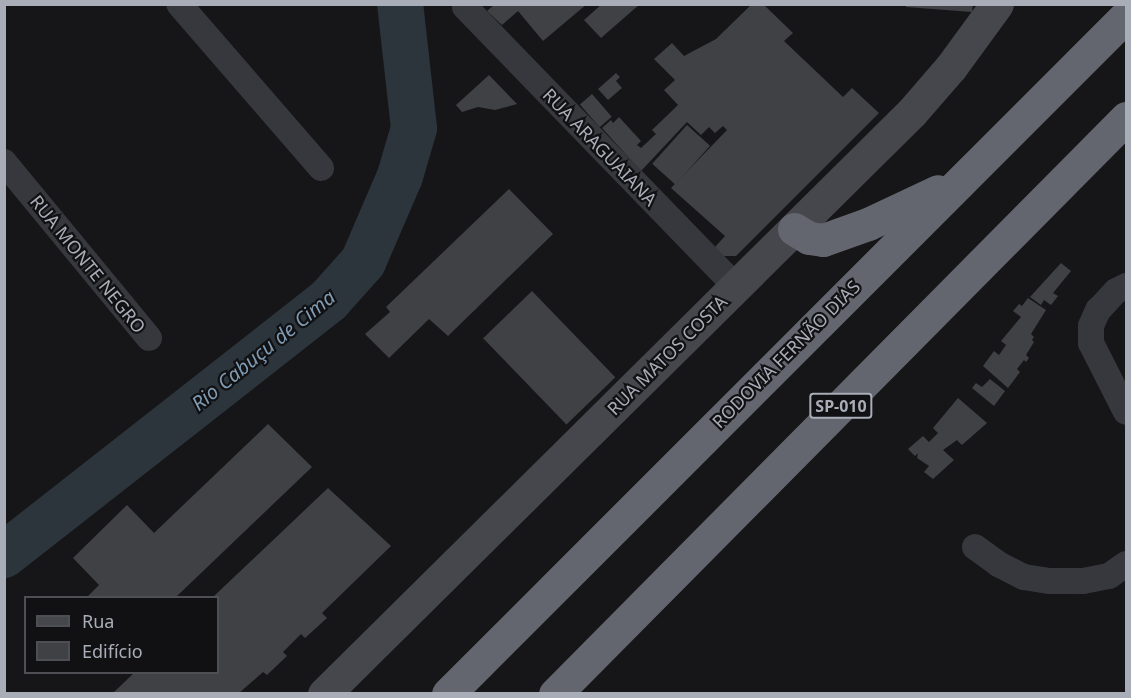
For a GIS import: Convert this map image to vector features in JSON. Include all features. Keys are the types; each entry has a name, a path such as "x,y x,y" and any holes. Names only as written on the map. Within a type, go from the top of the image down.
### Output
{"highway":[{"name":"RODOVIA FERNÃO DIAS","path":"448,693 1126,16"},
{"name":"SP-010","path":"555,693 1126,118"},
{"path":"794,229 809,238 823,240 868,224 961,179"}],"street":[{"path":"179,4 321,168"},
{"name":"RUA ARAGUAIANA","path":"465,7 736,287"},
{"name":"RUA MATOS COSTA","path":"324,693 912,112 989,11"},
{"name":"RUA MONTE NEGRO","path":"4,162 149,338"},
{"path":"1126,286 1116,291 1098,310 1091,326 1091,343 1126,412"},
{"path":"975,547 998,564 1024,577 1050,581 1083,581 1109,576 1126,564"}],"building":[{"path":"495,4 587,4 543,41 518,11 502,25 487,11"},
{"path":"602,4 640,4 601,38 584,20"},
{"path":"752,4 763,4 793,33 784,41 843,97 852,88 879,113 736,256 723,256 715,247 725,236 671,188 727,130 723,126 715,133 709,127 701,135 687,122 641,171 602,128 611,120 613,123 619,117 641,141 637,145 641,148 656,134 652,130 678,105 664,90 675,80 654,59 672,43 684,56 716,39"},
{"path":"906,4 973,4 972,12 906,7"},
{"path":"616,73 620,77 616,81 622,88 608,100 598,89"},
{"path":"489,75 517,104 495,110 478,107 462,112 456,105"},
{"path":"592,94 612,117 600,127 580,104"},
{"path":"687,125 710,146 675,184 652,164"},
{"path":"509,189 553,234 448,336 429,319 389,358 365,334 390,312 386,307"},
{"path":"1061,263 1071,271 1053,293 1058,296 1051,305 1044,300 1041,305 1030,297"},
{"path":"532,291 615,377 566,425 483,338"},
{"path":"1028,298 1046,310 1031,334 1034,342 1026,355 1029,358 1026,362 1024,360 1017,369 1020,372 1008,388 983,366 994,351 999,355 1006,345 1001,341 1021,317 1013,311 1019,304 1022,306"},
{"path":"990,379 1005,391 994,406 972,388 976,383 982,387"},
{"path":"958,398 987,423 962,445 957,440 943,450 954,460 933,479 924,472 929,466 917,458 918,453 915,456 908,449 923,436 929,442 938,433 933,428"},
{"path":"268,424 312,467 177,596 88,596 99,585 73,558 127,505 154,533"},
{"path":"328,488 391,546 322,613 327,618 305,638 301,634 283,652 287,656 267,675 263,672 239,693 113,693 133,674 219,674 219,596 214,596"}],"waterway":[{"name":"Rio Cabuçu de Cima","path":"4,555 329,300 363,262 400,176 414,128 400,4"}]}
